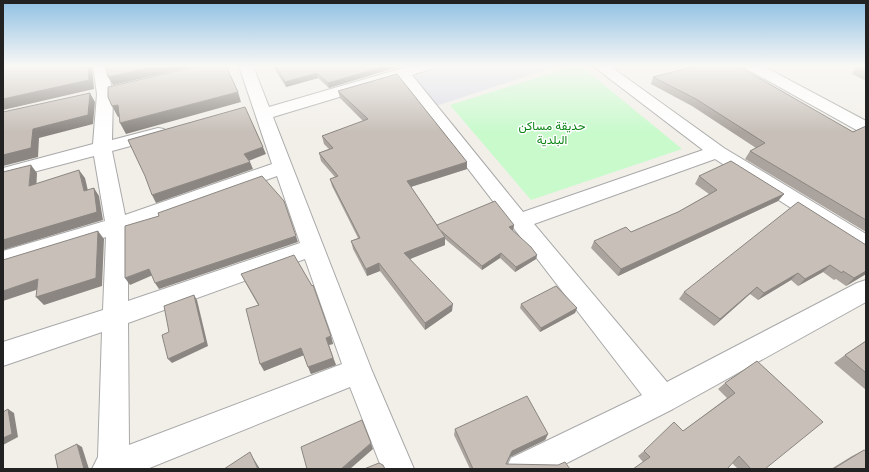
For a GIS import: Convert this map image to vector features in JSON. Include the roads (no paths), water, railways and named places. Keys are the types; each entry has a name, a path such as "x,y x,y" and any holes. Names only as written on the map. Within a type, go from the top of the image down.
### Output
{"street":[{"path":"104,88 105,94 102,149 117,226 111,468 358,371"},
{"path":"251,88 256,109 283,167 358,371 398,469"},
{"path":"256,109 344,88"},
{"path":"414,88 663,399"},
{"path":"630,88 716,152 866,245"},
{"path":"793,88 866,128"},
{"path":"3,174 178,128"},
{"path":"519,221 716,152"},
{"path":"3,260 117,226 283,167"},
{"path":"3,354 114,317 313,247"},
{"path":"522,469 663,399 866,290"}],"park label":[{"name":"حديقة مساكن البلدية","path":"552,133"}]}
